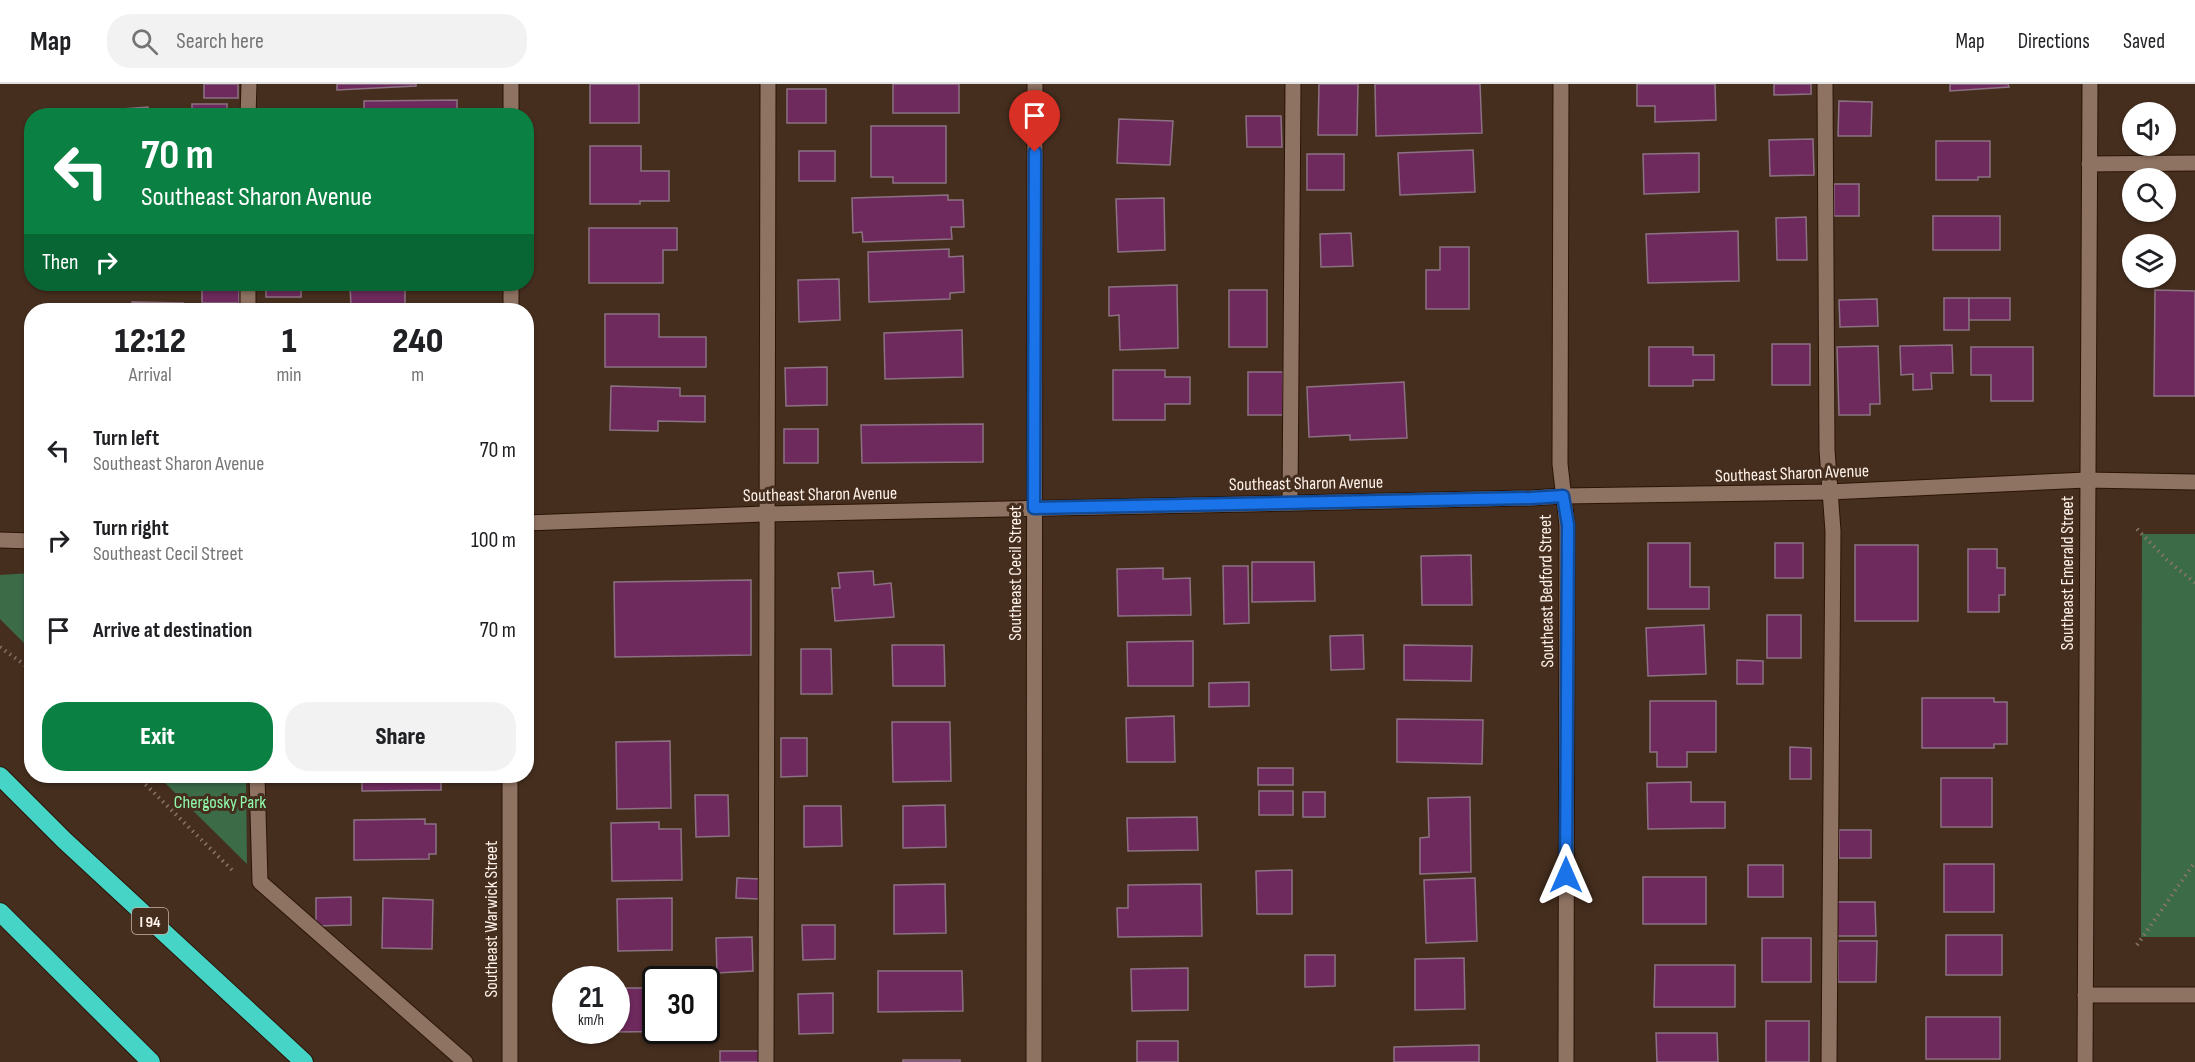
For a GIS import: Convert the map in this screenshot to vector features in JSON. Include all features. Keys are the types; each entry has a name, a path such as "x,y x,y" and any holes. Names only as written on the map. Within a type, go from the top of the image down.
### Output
{"highway":[{"name":"I 94","path":"0,776 64,840 304,1062"},
{"path":"0,912 151,1062"}],"street":[{"path":"249,84 249,108"},
{"path":"511,84 511,108"},
{"path":"766,1062 768,84"},
{"name":"Southeast Cecil Street","path":"1034,1062 1035,84"},
{"path":"1290,503 1293,84"},
{"name":"Southeast Bedford Street","path":"1561,84 1560,464 1568,525 1566,1062"},
{"path":"1825,84 1826,438 1833,543 1828,1062"},
{"name":"Southeast Emerald Street","path":"2085,1062 2086,480 2090,84"},
{"path":"2089,164 2195,163"},
{"name":"Southeast Sharon Avenue","path":"534,523 767,514 1829,492 2086,480 2195,482"},
{"path":"0,540 24,541"},
{"path":"258,783 260,882 465,1062"},
{"name":"Southeast Warwick Street","path":"510,783 510,1062"},
{"path":"2085,995 2195,995"}],"path":[{"path":"2137,529 2166,559 2195,583"},
{"path":"0,647 24,664"},
{"path":"144,783 232,872 260,882"},
{"path":"2137,945 2195,862"}],"green space":[{"path":"2142,534 2195,534 2195,937 2141,937"},
{"path":"24,574 24,643 0,619 0,575"},
{"name":"Chergosky Park","path":"165,783 246,783 247,864"}],"building":[{"path":"204,84 238,84 238,98 204,98"},
{"path":"337,84 416,84 416,86 337,90"},
{"path":"590,84 639,84 639,123 590,123"},
{"path":"893,84 959,84 959,113 893,113"},
{"path":"1319,84 1358,84 1357,135 1318,135"},
{"path":"1375,84 1480,84 1482,133 1376,136"},
{"path":"1637,84 1715,84 1716,120 1655,122 1655,106 1637,106"},
{"path":"1774,84 1811,84 1811,94 1774,95"},
{"path":"1950,84 2008,84 2009,87 1950,91"},
{"path":"787,89 826,89 826,123 787,123"},
{"path":"457,100 457,108 364,108 364,101"},
{"path":"1839,101 1872,102 1871,136 1838,136"},
{"path":"192,104 227,104 227,108 192,108"},
{"path":"1246,116 1281,116 1282,147 1247,147"},
{"path":"1119,119 1173,121 1170,165 1117,163"},
{"path":"871,126 946,126 946,183 893,183 893,177 871,177"},
{"path":"1813,139 1814,175 1770,176 1769,140"},
{"path":"1936,141 1990,141 1990,177 1978,177 1978,180 1936,180"},
{"path":"590,146 641,146 641,171 669,171 669,201 640,201 640,204 590,204"},
{"path":"1473,150 1475,192 1400,195 1398,153"},
{"path":"799,151 835,151 835,181 799,181"},
{"path":"1699,153 1699,192 1644,194 1643,154"},
{"path":"1307,154 1344,154 1344,190 1307,190"},
{"path":"1834,184 1859,184 1859,216 1834,216"},
{"path":"948,195 948,200 963,200 964,227 951,227 952,239 863,242 862,232 853,233 852,198"},
{"path":"1164,198 1165,250 1118,252 1116,199"},
{"path":"1933,216 2000,216 2000,250 1933,250"},
{"path":"1806,217 1807,260 1777,260 1776,218"},
{"path":"589,228 677,228 677,250 663,250 663,283 589,283"},
{"path":"1738,231 1739,281 1648,283 1646,234"},
{"path":"1351,233 1353,266 1321,267 1320,234"},
{"path":"1440,247 1469,247 1469,309 1426,309 1426,270 1440,270"},
{"path":"949,249 949,257 963,256 964,292 950,293 950,299 869,302 868,252"},
{"path":"839,279 840,320 799,322 798,280"},
{"path":"1177,285 1178,348 1120,350 1119,315 1109,316 1109,287"},
{"path":"1229,290 1267,290 1267,347 1229,347"},
{"path":"2155,290 2195,291 2195,396 2154,396"},
{"path":"202,291 239,291 239,303 202,303"},
{"path":"266,291 301,291 301,297 266,297"},
{"path":"350,291 405,291 405,303 351,303"},
{"path":"1944,298 1969,298 1969,330 1944,330"},
{"path":"1969,298 2010,298 2010,320 1969,320"},
{"path":"1877,299 1878,326 1840,327 1839,300"},
{"path":"132,302 183,303 132,303"},
{"path":"605,314 659,314 659,337 706,337 706,367 605,367"},
{"path":"962,330 963,377 885,379 884,333"},
{"path":"1772,344 1810,344 1810,385 1772,385"},
{"path":"1952,345 1953,373 1931,373 1932,389 1913,390 1913,374 1901,375 1900,346"},
{"path":"1878,346 1880,404 1870,404 1870,415 1839,415 1837,347"},
{"path":"1649,347 1693,347 1693,355 1714,355 1714,380 1693,380 1693,386 1649,386"},
{"path":"1971,347 2033,347 2033,401 1991,401 1991,375 1971,375"},
{"path":"827,367 827,405 786,406 785,368"},
{"path":"1113,370 1165,370 1165,377 1190,377 1190,404 1165,404 1165,420 1113,420"},
{"path":"1248,372 1283,372 1283,415 1248,415"},
{"path":"1404,382 1407,438 1350,440 1350,435 1309,437 1307,387"},
{"path":"611,386 680,388 680,396 705,396 705,422 658,421 658,431 610,430"},
{"path":"983,424 983,462 862,463 861,425"},
{"path":"784,429 818,429 818,463 784,463"},
{"path":"1648,543 1690,543 1690,587 1709,587 1709,609 1648,609"},
{"path":"1775,543 1803,543 1803,578 1775,578"},
{"path":"1855,545 1918,545 1918,621 1855,621"},
{"path":"1968,549 1997,549 1997,568 2005,568 2005,595 1999,595 1999,612 1968,612"},
{"path":"1471,555 1472,605 1422,605 1421,556"},
{"path":"1252,562 1314,562 1315,601 1252,602"},
{"path":"1223,566 1248,566 1249,623 1224,624"},
{"path":"1163,568 1163,579 1190,578 1191,615 1118,616 1117,569"},
{"path":"873,571 874,585 891,583 894,617 835,621 832,588 840,588 838,573"},
{"path":"751,580 751,655 615,657 614,582"},
{"path":"1767,615 1801,615 1801,658 1767,658"},
{"path":"1704,625 1706,674 1648,676 1646,628"},
{"path":"1363,635 1364,669 1331,670 1330,636"},
{"path":"1193,641 1193,686 1128,686 1127,642"},
{"path":"892,645 944,645 945,686 893,686"},
{"path":"1404,645 1472,646 1471,681 1404,680"},
{"path":"801,649 831,649 832,694 801,694"},
{"path":"1737,660 1763,661 1763,684 1737,684"},
{"path":"1249,682 1249,706 1209,707 1209,683"},
{"path":"1922,698 1994,698 1994,702 2007,702 2007,744 1994,744 1994,748 1922,748"},
{"path":"1650,701 1716,701 1716,752 1687,752 1687,767 1657,767 1657,752 1650,752"},
{"path":"1174,716 1175,762 1127,762 1126,718"},
{"path":"1397,719 1483,720 1482,764 1397,762"},
{"path":"892,722 950,722 951,781 893,782"},
{"path":"781,738 807,738 807,776 781,777"},
{"path":"670,741 671,808 617,809 616,742"},
{"path":"1790,747 1811,748 1811,779 1790,779"},
{"path":"1258,768 1293,768 1293,785 1258,785"},
{"path":"1941,778 1992,778 1992,827 1941,827"},
{"path":"1691,782 1691,802 1725,802 1725,828 1648,829 1647,783"},
{"path":"362,783 441,783 441,790 362,791"},
{"path":"1259,791 1293,791 1293,815 1259,815"},
{"path":"1303,792 1325,792 1325,817 1303,817"},
{"path":"695,795 728,795 729,836 696,837"},
{"path":"1470,797 1471,872 1420,874 1420,838 1429,837 1428,798"},
{"path":"945,805 946,847 903,848 903,806"},
{"path":"804,806 841,806 842,846 804,847"},
{"path":"1197,817 1198,850 1128,851 1127,818"},
{"path":"425,819 425,824 436,824 436,854 429,854 429,859 354,860 354,820"},
{"path":"659,822 659,829 681,829 682,880 612,881 611,823"},
{"path":"1839,830 1871,830 1871,858 1839,858"},
{"path":"1944,864 1994,864 1994,912 1944,912"},
{"path":"1748,865 1783,865 1783,897 1748,897"},
{"path":"1292,870 1292,914 1257,914 1256,871"},
{"path":"1643,877 1706,877 1706,924 1643,924"},
{"path":"737,878 761,879 759,899 736,898"},
{"path":"1475,878 1477,941 1426,943 1424,880"},
{"path":"945,884 946,933 894,934 894,885"},
{"path":"1201,884 1202,936 1118,937 1117,908 1128,908 1128,885"},
{"path":"351,897 351,925 316,926 316,898"},
{"path":"383,898 433,900 432,949 382,948"},
{"path":"672,898 672,950 618,951 617,899"},
{"path":"1836,902 1875,902 1876,936 1837,936"},
{"path":"802,925 835,925 835,959 803,960"},
{"path":"1946,935 2002,935 2002,975 1946,975"},
{"path":"752,937 753,971 720,973 720,966 717,966 716,938"},
{"path":"1762,938 1811,938 1811,982 1762,982"},
{"path":"1838,941 1877,941 1876,982 1838,982"},
{"path":"1305,955 1335,955 1335,986 1305,987"},
{"path":"1464,958 1465,1009 1415,1010 1415,959"},
{"path":"1655,965 1735,965 1735,1007 1654,1007"},
{"path":"1188,968 1188,1010 1132,1011 1131,969"},
{"path":"878,971 962,971 963,1011 878,1012"},
{"path":"630,988 642,988 642,1032 630,1032"},
{"path":"833,993 833,1033 799,1034 798,994"},
{"path":"1926,1017 2000,1017 2000,1059 1926,1059"},
{"path":"1766,1021 1809,1021 1809,1062 1766,1062"},
{"path":"1656,1033 1717,1033 1718,1062 1657,1062"},
{"path":"1137,1041 1178,1041 1178,1062 1137,1062"},
{"path":"1479,1045 1479,1062 1394,1062 1394,1047"},
{"path":"720,1051 759,1051 759,1062 720,1062"},
{"path":"903,1060 960,1060 960,1062 903,1062"}],"route":[{"path":"1035,152 1034,508 1563,496 1568,525 1566,875"}]}
